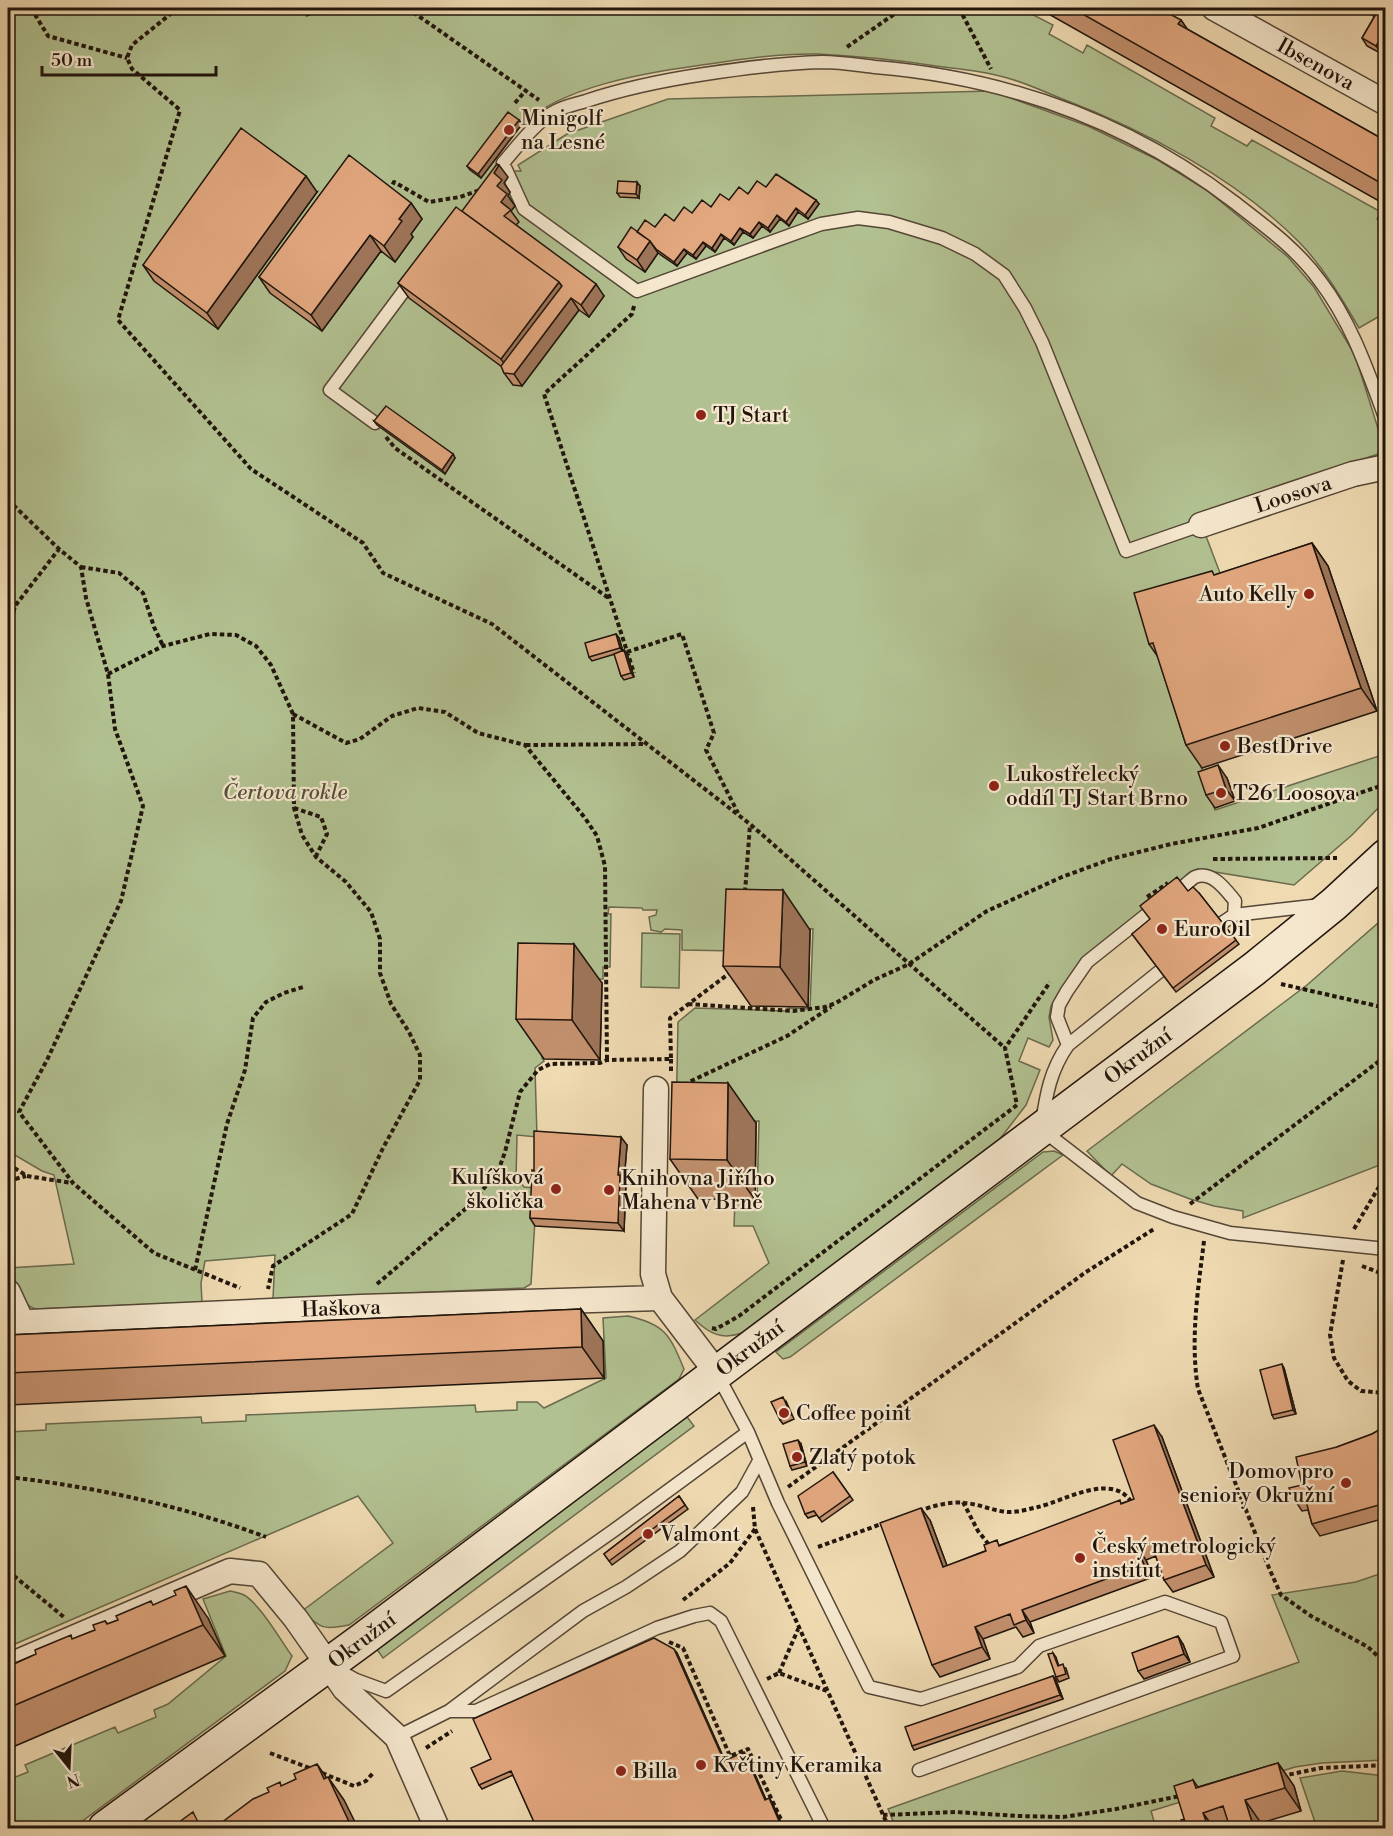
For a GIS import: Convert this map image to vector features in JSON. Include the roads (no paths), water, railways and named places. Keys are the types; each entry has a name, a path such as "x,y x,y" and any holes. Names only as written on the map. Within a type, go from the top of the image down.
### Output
{"street":[{"name":"Ibsenova","path":"1214,8 1386,103"},
{"name":"Loosova","path":"1201,525 1353,474 1386,467"},
{"name":"Okružní","path":"105,1828 329,1665 1254,969 1334,904 1386,856"},
{"path":"664,1084 653,1274 660,1298 717,1373"},
{"name":"Haškova","path":"8,1292 15,1322 361,1307 660,1298"},
{"path":"8,1666 230,1571 259,1574 345,1689 397,1737 437,1828"}],"lane":[{"path":"480,190 524,138 555,111 615,91 670,79 747,67 824,62 920,70 1000,86 1088,116 1161,153 1213,186 1293,250 1319,279 1340,310 1361,353 1386,420"},
{"path":"503,163 524,209 637,291 821,224 858,218 890,222 942,238 975,254 1004,275 1025,308 1042,342 1126,550 1201,525"},
{"path":"375,423 330,390 423,266"},
{"path":"1179,882 1196,876 1209,876 1221,883 1235,901 1234,915"},
{"path":"1222,923 1234,915 1334,904"},
{"path":"1068,1044 1057,1017 1059,1005 1067,991 1087,962 1146,915"},
{"path":"1160,971 1068,1044 1057,1060 1046,1094 1041,1129 1137,1203 1230,1233 1386,1249"},
{"path":"717,1373 748,1432 775,1497 869,1687 921,1700 1018,1667 1039,1646 1165,1602 1221,1622 1233,1656 919,1770"},
{"path":"329,1665 356,1680 386,1691 620,1527 748,1432"},
{"path":"397,1737 449,1711 583,1611 626,1587 680,1551 742,1492 759,1461"},
{"path":"449,1711 476,1711 657,1628 710,1613 721,1621 824,1828"}],"place":[{"name":"Minigolf na Lesné","path":"509,130"},
{"name":"TJ Start","path":"701,415"},
{"name":"Auto Kelly","path":"1309,594"},
{"name":"BestDrive","path":"1225,746"},
{"name":"Lukostřelecký oddíl TJ Start Brno","path":"994,786"},
{"name":"T26 Loosova","path":"1221,793"},
{"name":"EuroOil","path":"1162,929"},
{"name":"Kulíšková školička","path":"556,1189"},
{"name":"Knihovna Jiřího Mahena v Brně","path":"609,1190"},
{"name":"Coffee point","path":"784,1413"},
{"name":"Zlatý potok","path":"797,1457"},
{"name":"Domov pro seniory Okružní","path":"1346,1483"},
{"name":"Valmont","path":"648,1534"},
{"name":"Český metrologický institut","path":"1080,1558"},
{"name":"Květiny Keramika","path":"701,1765"},
{"name":"Billa","path":"621,1771"}],"park label":[{"name":"Čertova rokle","path":"285,792"}]}
